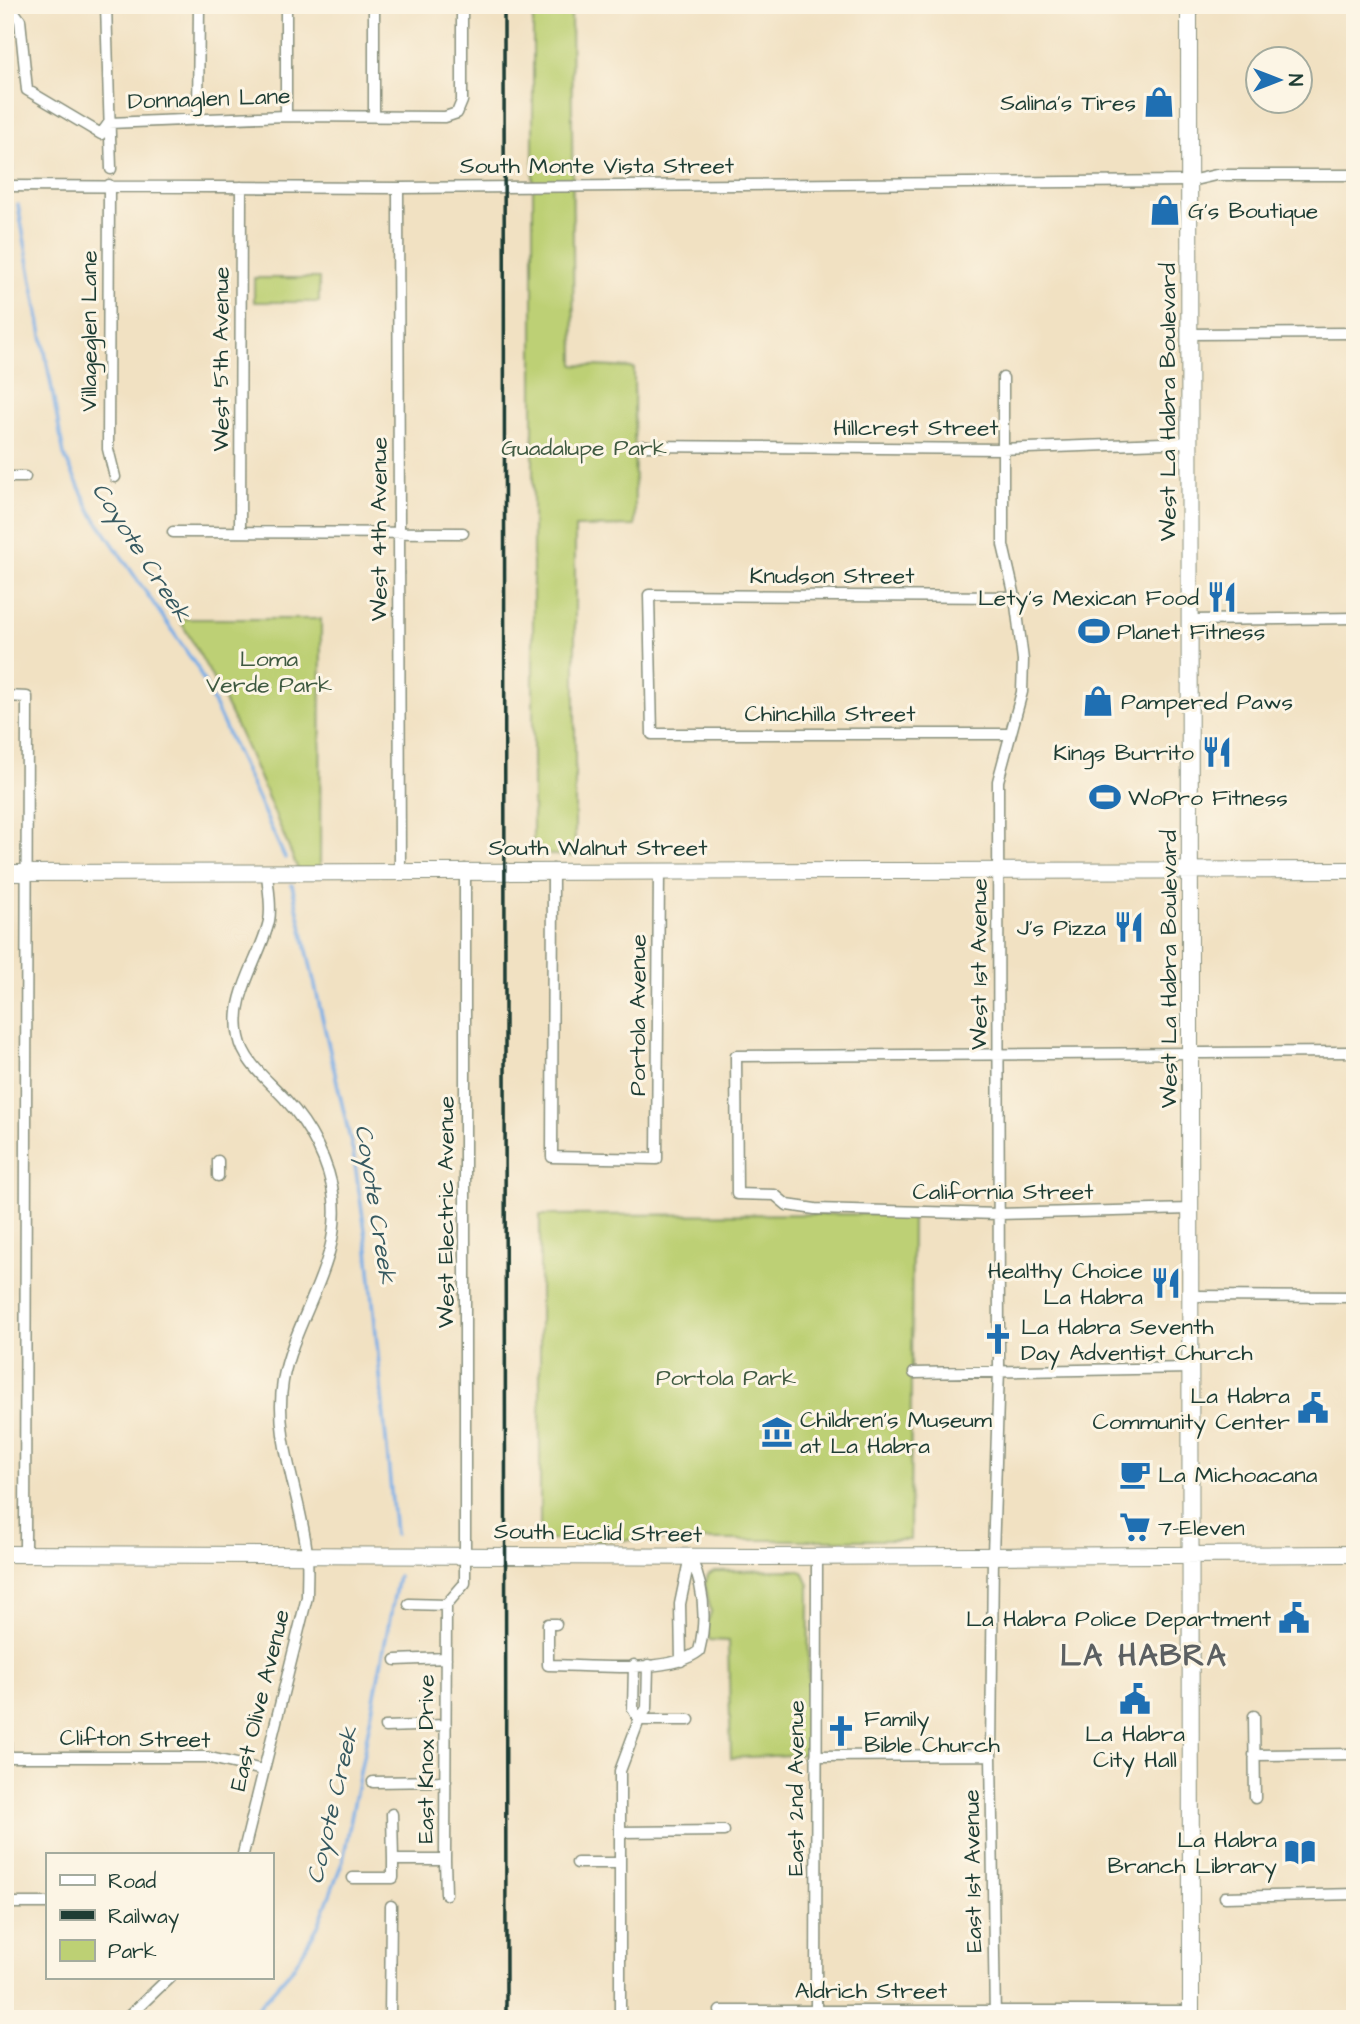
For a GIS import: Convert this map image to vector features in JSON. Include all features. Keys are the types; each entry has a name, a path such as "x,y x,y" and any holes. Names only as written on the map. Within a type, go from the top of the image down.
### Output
{"main road":[{"name":"West La Habra Boulevard","path":"1189,5 1191,2015"},
{"name":"South Walnut Street","path":"5,873 267,874 465,869 1355,870"},
{"name":"South Euclid Street","path":"5,1554 817,1557 1355,1554"}],"street":[{"name":"Donnaglen Lane","path":"9,5 20,20 27,90 101,134 109,123 198,117 445,117 457,113 462,101 462,5"},
{"path":"106,5 111,169"},
{"path":"198,117 199,5"},
{"path":"286,5 286,116"},
{"path":"374,5 374,116"},
{"name":"South Monte Vista Street","path":"5,187 109,185 398,188 1189,181 1216,175 1355,174"},
{"name":"Villageglen Lane","path":"109,185 108,449 115,477"},
{"name":"West 5th Avenue","path":"240,532 241,187"},
{"name":"West 4th Avenue","path":"398,188 400,870"},
{"path":"1190,334 1355,333"},
{"name":"West 1st Avenue","path":"993,1555 999,1369 998,781 1022,692 1023,660 1015,597 1003,545 1003,378"},
{"name":"Hillcrest Street","path":"642,446 1002,449 1190,442"},
{"path":"5,477 25,477"},
{"path":"173,532 464,533"},
{"name":"Knudson Street","path":"652,734 649,595 1015,597"},
{"path":"1190,620 1355,618"},
{"path":"5,696 27,697 25,1554"},
{"name":"Chinchilla Street","path":"652,734 1009,734"},
{"name":"West Electric Avenue","path":"465,869 466,1554"},
{"name":"Portola Avenue","path":"553,869 552,1157 657,1160 659,870"},
{"name":"East Olive Avenue","path":"243,1853 307,1597 307,1554 285,1437 282,1382 329,1255 335,1228 334,1197 317,1144 302,1118 244,1055 239,1038 236,1017 241,996 270,918 267,874"},
{"path":"999,1055 1355,1052"},
{"name":"California Street","path":"999,1055 736,1056 737,1194 775,1195 787,1205 816,1209 999,1214 1191,1209"},
{"path":"218,1161 218,1176"},
{"path":"1191,1296 1355,1297"},
{"path":"914,1373 999,1369 1191,1368"},
{"path":"410,1604 446,1605 465,1583 466,1554"},
{"name":"East 1st Avenue","path":"993,1555 991,1755 995,2015"},
{"path":"681,1661 680,1604 690,1556"},
{"path":"556,1624 548,1624 548,1665 648,1665 681,1661 699,1651 704,1609 701,1579 690,1556"},
{"name":"East 2nd Avenue","path":"816,2015 817,1557"},
{"name":"East Knox Drive","path":"353,1878 393,1878 393,1860 445,1860 446,1605"},
{"path":"396,1660 446,1658"},
{"path":"634,1665 633,1709 639,1720"},
{"path":"620,2019 620,1771 639,1720 647,1708 648,1665"},
{"path":"5,1697 6,1756"},
{"path":"1254,1716 1255,1798"},
{"path":"639,1720 689,1720"},
{"path":"385,1727 446,1725"},
{"path":"1254,1755 1355,1754"},
{"path":"816,1756 991,1755"},
{"name":"Clifton Street","path":"6,1756 206,1757 263,1770"},
{"path":"373,1782 446,1781"},
{"path":"392,1814 393,1860"},
{"path":"620,1832 724,1831"},
{"path":"445,1860 446,1894"},
{"path":"577,1863 620,1863"},
{"path":"1225,1897 1355,1894"},
{"path":"5,1903 46,1903"},
{"path":"390,2019 391,1906"},
{"path":"126,2019 168,1979"},
{"name":"Aldrich Street","path":"720,2011 816,2015 1191,2015"}],"green space":[{"name":"Guadalupe Park","path":"533,5 571,5 574,365 634,368 635,526 575,527 575,856 533,854"},
{"path":"254,278 319,278 319,302 254,302"},
{"name":"Loma Verde Park","path":"179,619 321,619 320,870 298,870 229,711"},
{"name":"Portola Park","path":"912,1214 910,1540 540,1540 540,1215"},
{"path":"714,1571 803,1572 809,1585 808,1754 731,1758 728,1641 709,1640 707,1623 711,1612 705,1584 708,1575"}],"waterway":[{"name":"Coyote Creek","path":"5,131 12,170"},
{"name":"Coyote Creek","path":"18,205 64,455 91,512 197,667 285,858"},
{"name":"Coyote Creek","path":"292,885 353,1152 368,1249 395,1534"},
{"name":"Coyote Creek","path":"248,2019 294,1967 318,1926 343,1860 398,1576"}],"railway":[{"path":"504,5 506,2019"}],"place":[{"name":"Salina's Tires","path":"1159,102"},
{"name":"G's Boutique","path":"1165,210"},
{"name":"Lety's Mexican Food","path":"1222,597"},
{"name":"Planet Fitness","path":"1094,631"},
{"name":"Pampered Paws","path":"1098,701"},
{"name":"Kings Burrito","path":"1217,752"},
{"name":"WoPro Fitness","path":"1105,797"},
{"name":"J's Pizza","path":"1129,927"},
{"name":"Healthy Choice La Habra","path":"1166,1283"},
{"name":"La Habra Seventh Day Adventist Church","path":"998,1339"},
{"name":"La Habra Community Center","path":"1313,1408"},
{"name":"Children's Museum at La Habra","path":"777,1432"},
{"name":"La Michoacana","path":"1135,1474"},
{"name":"7-Eleven","path":"1135,1527"},
{"name":"La Habra Police Department","path":"1294,1618"},
{"name":"La Habra City Hall","path":"1135,1699"},
{"name":"Family Bible Church","path":"841,1731"},
{"name":"La Habra Branch Library","path":"1300,1852"}],"district":[{"name":"LA HABRA","path":"1144,1655"}]}
